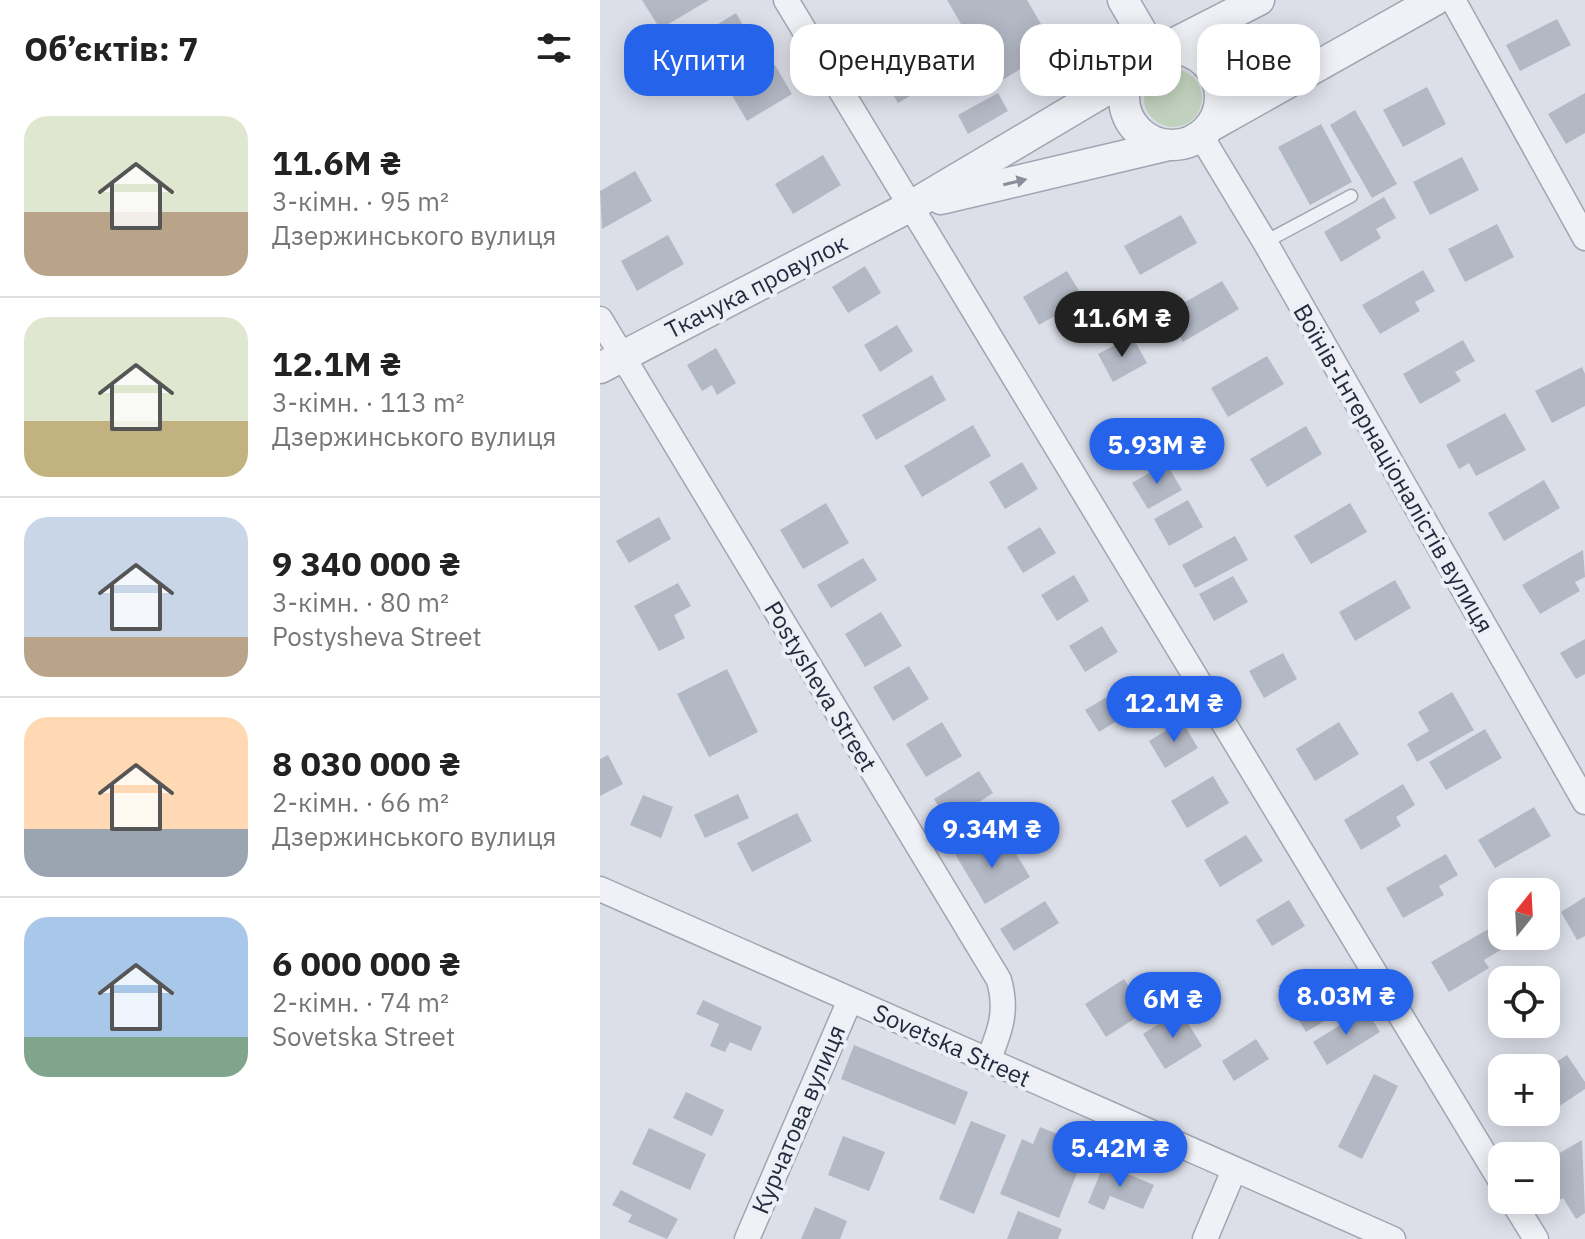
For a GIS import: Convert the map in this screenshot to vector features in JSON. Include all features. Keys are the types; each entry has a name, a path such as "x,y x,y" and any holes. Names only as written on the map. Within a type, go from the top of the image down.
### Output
{"street":[{"path":"786,0 1488,1160"},
{"path":"1123,0 1137,24"},
{"path":"1181,42 1259,0"},
{"path":"911,206 1186,143 1435,0"},
{"path":"1453,0 1585,238"},
{"path":"1181,55 1189,53 1212,71 1220,98 1206,131"},
{"path":"911,206 1089,96"},
{"path":"1130,96 1125,107 1131,122 1141,134 1169,145"},
{"name":"Воїнів-Інтернаціоналістів вулиця","path":"1206,131 1265,242 1585,802"},
{"name":"Ткачука провулок","path":"611,362 911,206"},
{"name":"Postysheva Street","path":"600,319 611,362 999,980 1005,1003 1004,1015 988,1061"},
{"name":"Sovetska Street","path":"600,889 1393,1239"},
{"name":"Курчатова вулиця","path":"747,1239 850,1000"},
{"path":"1205,1239 1234,1170"},
{"path":"1521,1214 1536,1239"}],"lane":[{"path":"1265,242 1351,196"}],"green space":[{"path":"1181,70 1194,77 1197,96 1202,96 1200,109 1194,119 1173,127 1152,119 1144,98 1181,96"}],"building":[{"path":"642,0 709,0 668,24 657,24"},
{"path":"947,0 1027,0 1041,24 1020,24 1020,69 1004,79 1004,24 961,24"},
{"path":"736,13 742,24 718,24"},
{"path":"1557,19 1571,45 1520,71 1506,45"},
{"path":"774,66 790,95 747,121 732,96 774,96"},
{"path":"1427,87 1446,124 1403,147 1383,110"},
{"path":"1585,93 1585,133 1566,144 1548,114"},
{"path":"894,96 910,96 898,103"},
{"path":"993,96 1000,96 1008,111 968,134 958,115"},
{"path":"1355,110 1397,184 1372,198 1330,125"},
{"path":"1321,124 1352,182 1310,205 1278,147"},
{"path":"823,155 841,185 793,214 775,184"},
{"path":"1462,157 1479,190 1430,215 1413,182"},
{"path":"635,171 652,201 602,229 600,191"},
{"path":"1384,197 1396,218 1376,229 1381,238 1341,262 1324,232"},
{"path":"1181,215 1197,243 1140,275 1124,246"},
{"path":"1497,224 1514,257 1465,282 1448,249"},
{"path":"668,235 684,264 637,291 621,261"},
{"path":"865,266 881,293 848,313 832,287"},
{"path":"1423,270 1435,291 1415,302 1420,311 1380,334 1362,305"},
{"path":"1067,271 1084,299 1039,325 1023,297"},
{"path":"1222,281 1239,309 1183,342 1166,313"},
{"path":"897,325 913,351 880,372 864,345"},
{"path":"1132,336 1147,363 1113,382 1098,354"},
{"path":"1463,340 1475,361 1455,372 1461,381 1420,404 1403,374"},
{"path":"716,348 736,383 717,395 712,385 702,391 687,365"},
{"path":"1267,356 1284,384 1228,417 1211,388"},
{"path":"1582,367 1585,374 1585,406 1552,423 1535,391"},
{"path":"932,375 946,400 876,440 862,415"},
{"path":"1505,413 1526,450 1476,476 1469,463 1459,469 1446,445"},
{"path":"973,425 991,456 922,497 904,466"},
{"path":"1306,426 1322,454 1267,487 1250,459"},
{"path":"1022,462 1038,489 1005,509 989,482"},
{"path":"1166,463 1182,490 1148,509 1132,483"},
{"path":"1544,480 1560,508 1504,541 1488,513"},
{"path":"1188,500 1203,527 1169,546 1154,519"},
{"path":"826,503 849,543 803,569 780,530"},
{"path":"1350,503 1367,532 1311,564 1294,536"},
{"path":"659,517 671,539 629,563 616,541"},
{"path":"1040,527 1056,553 1023,573 1007,547"},
{"path":"1235,536 1248,560 1195,588 1182,565"},
{"path":"1583,550 1585,577 1575,582 1580,591 1540,614 1522,585"},
{"path":"863,558 877,580 831,608 817,585"},
{"path":"1074,575 1089,601 1057,621 1041,595"},
{"path":"1233,576 1248,602 1214,621 1199,594"},
{"path":"1395,580 1411,608 1355,641 1339,612"},
{"path":"678,583 691,606 674,615 685,638 659,651 634,606"},
{"path":"881,612 902,646 865,667 845,634"},
{"path":"1102,626 1118,652 1085,672 1069,646"},
{"path":"1585,639 1585,674 1576,679 1560,653"},
{"path":"1283,653 1297,679 1264,698 1249,671"},
{"path":"909,666 929,699 893,721 873,687"},
{"path":"727,669 758,732 709,757 677,694"},
{"path":"1117,691 1130,713 1099,732 1085,710"},
{"path":"1452,692 1474,730 1417,762 1407,744 1429,731 1418,712"},
{"path":"1182,721 1198,748 1165,768 1149,741"},
{"path":"942,722 962,756 926,777 906,744"},
{"path":"1339,722 1359,754 1315,781 1296,749"},
{"path":"1485,729 1502,758 1446,790 1429,762"},
{"path":"608,755 623,784 600,796 600,759"},
{"path":"979,771 993,793 948,822 934,799"},
{"path":"1213,776 1229,803 1187,828 1171,801"},
{"path":"1403,784 1415,805 1396,817 1401,826 1361,850 1344,820"},
{"path":"738,794 749,818 705,838 694,815"},
{"path":"643,795 673,807 661,838 630,825"},
{"path":"1534,807 1551,836 1495,868 1478,840"},
{"path":"797,813 812,841 752,872 737,843"},
{"path":"1246,835 1263,861 1220,887 1204,860"},
{"path":"982,838 994,858 1012,847 1030,877 985,904 955,854"},
{"path":"1446,854 1458,875 1439,886 1444,895 1403,918 1386,888"},
{"path":"1585,897 1585,936 1577,940 1561,912"},
{"path":"1289,900 1305,926 1272,946 1256,920"},
{"path":"1045,901 1059,923 1014,951 1000,929"},
{"path":"1488,929 1488,950 1501,950 1484,960 1488,969 1449,992 1431,962"},
{"path":"1304,971 1315,990 1344,973 1360,1000 1306,1032 1278,986"},
{"path":"1124,979 1145,1012 1106,1037 1085,1004"},
{"path":"703,1000 762,1027 751,1051 730,1042 725,1052 710,1046 719,1024 696,1014"},
{"path":"1366,1009 1380,1032 1327,1065 1313,1042"},
{"path":"1180,1010 1202,1046 1165,1069 1143,1034"},
{"path":"1256,1039 1269,1059 1234,1081 1222,1061"},
{"path":"854,1045 968,1092 955,1125 841,1079"},
{"path":"1567,1055 1585,1082 1585,1089 1560,1106 1560,1060"},
{"path":"1374,1074 1398,1086 1362,1159 1338,1147"},
{"path":"686,1092 724,1110 712,1136 673,1118"},
{"path":"971,1121 1006,1135 974,1214 939,1199"},
{"path":"1040,1127 1088,1146 1059,1218 1000,1194 1022,1139 1033,1144"},
{"path":"649,1128 706,1154 690,1190 632,1164"},
{"path":"843,1136 885,1152 869,1191 828,1175"},
{"path":"1582,1140 1585,1213 1576,1219 1563,1198 1560,1200 1560,1153"},
{"path":"1104,1164 1154,1185 1143,1209 1110,1196 1104,1210 1088,1203"},
{"path":"621,1190 678,1219 667,1239 628,1222 632,1215 612,1205"},
{"path":"815,1207 847,1221 840,1239 801,1239"},
{"path":"1018,1211 1062,1229 1058,1239 1007,1239"}]}
